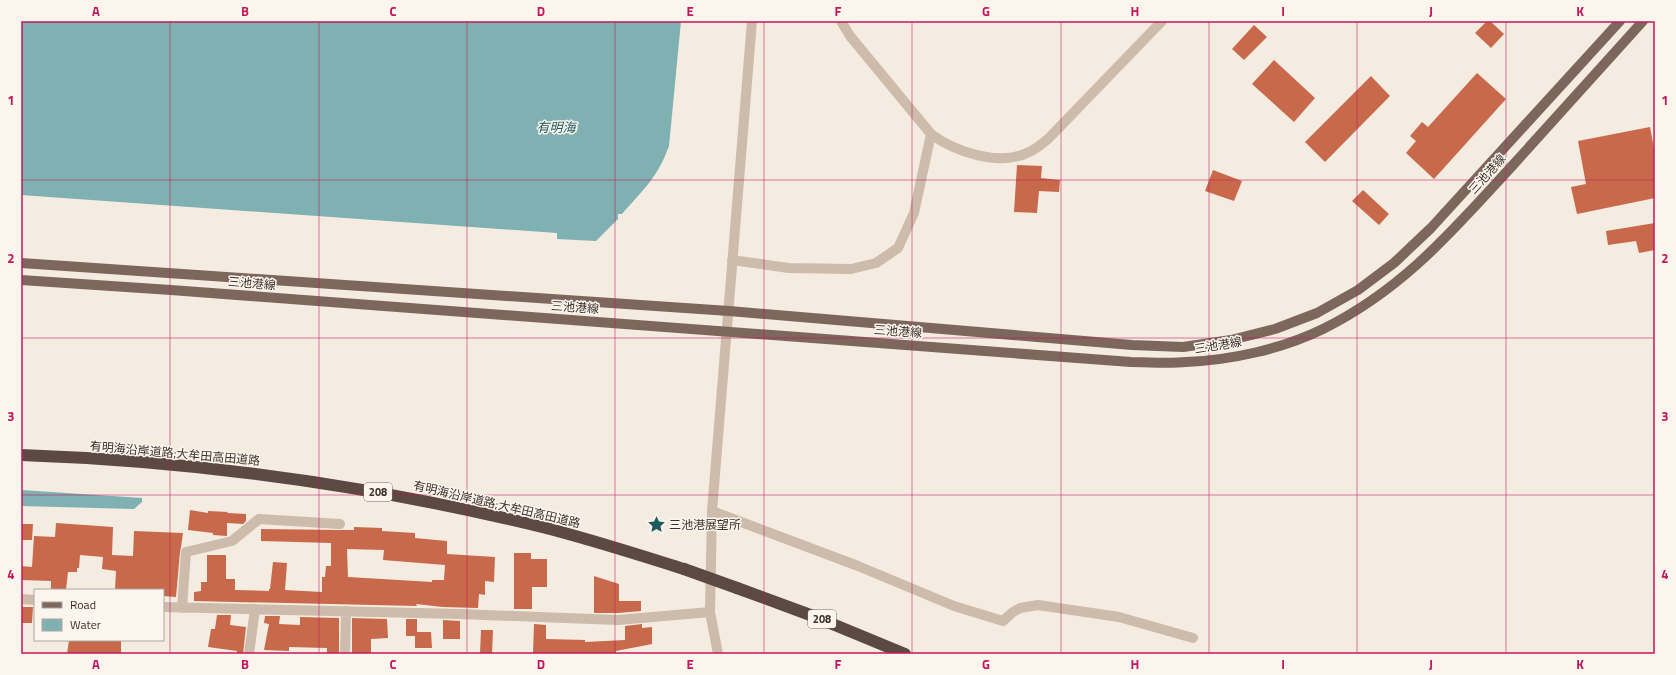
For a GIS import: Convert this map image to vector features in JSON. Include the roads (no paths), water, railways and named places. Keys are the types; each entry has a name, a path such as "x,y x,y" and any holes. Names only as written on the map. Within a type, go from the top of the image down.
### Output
{"highway":[{"name":"208","path":"21,449 64,457"},
{"name":"208","path":"21,455 64,457"},
{"name":"有明海沿岸道路;大牟田高田道路","path":"64,457 215,469 300,480 386,494 538,526 612,546 684,569 813,616 905,654"}],"main road":[{"name":"三池港線","path":"21,263 729,311 1132,346 1183,347 1231,340 1275,329 1317,313 1358,290 1394,263 1431,228 1620,21"},
{"name":"三池港線","path":"21,280 1131,362 1186,362 1234,357 1279,346 1323,329 1362,308 1405,277 1444,240 1643,21"}],"street":[{"path":"718,654 710,612 712,511 752,21"},
{"path":"841,21 850,36 931,134 940,141 986,158 1012,157 1028,153 1049,138 1162,21"},
{"path":"732,260 789,268 836,269 851,269 876,263 898,248 914,213 931,134"},
{"path":"712,511 858,566 954,606 1003,621 1012,612 1020,608 1038,605 1119,618 1193,638"},
{"path":"182,608 186,552 232,541 259,519 340,524"},
{"path":"21,599 34,600"},
{"path":"164,606 182,608 460,614 618,620 710,612"},
{"path":"249,654 256,609"},
{"path":"345,654 346,611"}],"water":[{"name":"有明海","path":"21,21 681,21 669,146 665,157 649,183 622,214 618,214 618,219 596,241 557,239 557,233 21,195"},
{"path":"21,490 142,498 142,502 134,509 21,506"}],"place":[{"name":"三池港展望所","path":"656,524"}]}
